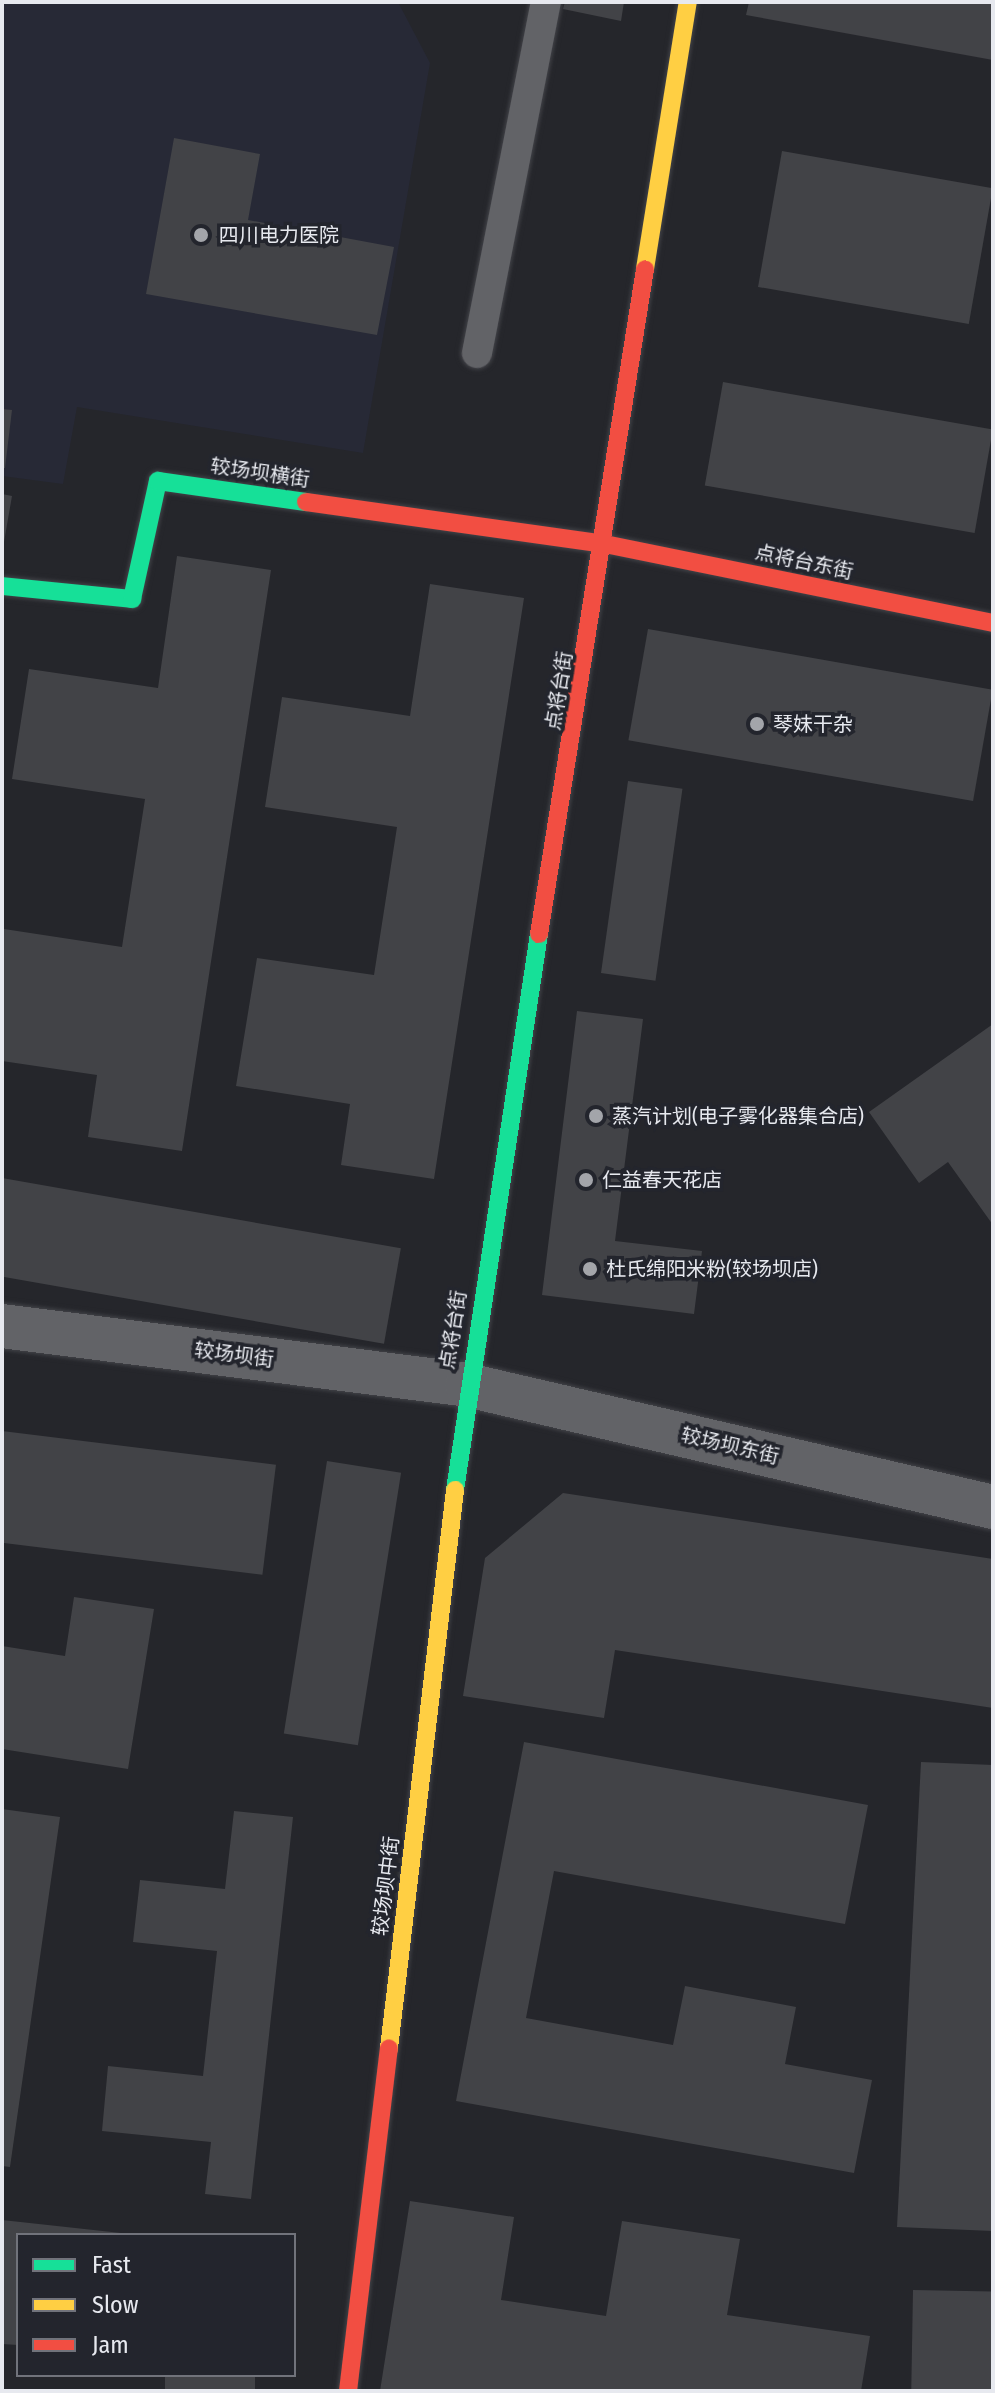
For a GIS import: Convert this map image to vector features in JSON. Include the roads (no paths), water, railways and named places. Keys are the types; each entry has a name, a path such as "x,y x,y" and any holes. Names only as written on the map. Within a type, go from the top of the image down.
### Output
{"street":[{"name":"点将台街","path":"467,1385 605,544 688,2"},
{"name":"较场坝横街","path":"2,586 132,599 158,481 605,544"},
{"name":"点将台东街","path":"605,544 993,623"},
{"name":"较场坝街","path":"2,1326 467,1385"},
{"name":"较场坝东街","path":"467,1385 993,1507"},
{"name":"较场坝中街","path":"348,2391 467,1385"}],"lane":[{"path":"477,353 546,2"}],"place":[{"name":"四川电力医院","path":"201,235"},
{"name":"琴妹干杂","path":"757,724"},
{"name":"蒸汽计划(电子雾化器集合店)","path":"596,1116"},
{"name":"仁益春天花店","path":"586,1180"},
{"name":"杜氏绵阳米粉(较场坝店)","path":"590,1269"}]}
